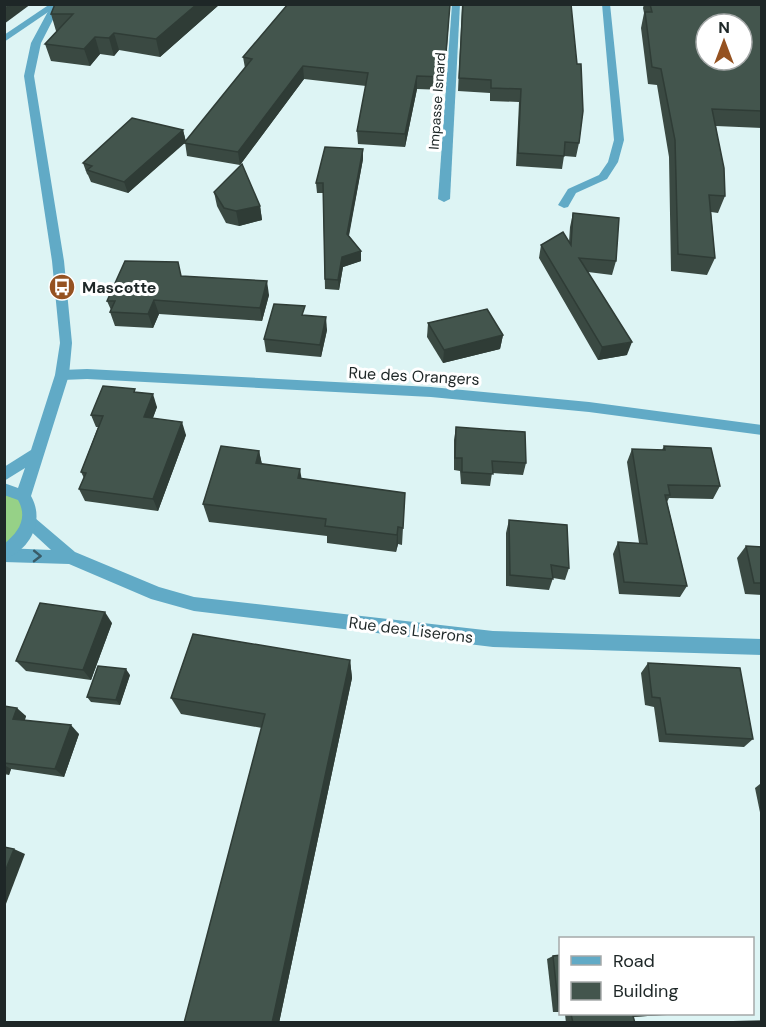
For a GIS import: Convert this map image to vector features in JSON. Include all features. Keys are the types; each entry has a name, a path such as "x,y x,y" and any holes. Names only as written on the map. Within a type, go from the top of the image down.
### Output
{"street":[{"path":"4,39 57,4"},
{"path":"22,496 62,375 66,343 62,287 29,76 36,44 57,4"},
{"name":"Impasse Isnard","path":"444,199 456,4"},
{"path":"564,205 572,191 603,177 613,162 619,140 606,4"},
{"name":"Rue des Orangers","path":"62,375 87,374 431,392 590,407 762,430"},
{"path":"4,475 36,454"},
{"path":"4,489 22,496 31,512 25,535 4,554"},
{"name":"Rue des Liserons","path":"30,522 70,557 157,594 205,605 493,639 762,647"},
{"name":"Rue des Liserons","path":"4,554 70,557"}],"green space":[{"path":"4,489 12,490 31,512 4,553"}],"building":[{"path":"55,4 197,4 156,39 114,33 109,38 95,37 84,49 45,44 73,14 51,14"},
{"path":"288,4 450,4 444,77 417,76 405,134 357,131 368,73 303,66 238,152 184,143 252,59 243,57"},
{"path":"463,4 571,4 577,64 581,64 583,111 579,143 565,142 564,156 518,153 521,89 491,88 491,80 459,78"},
{"path":"650,4 762,4 762,111 712,109 724,168 725,196 709,195 715,258 678,254 675,140 661,69 652,67 645,12 652,12"},
{"path":"132,118 183,130 124,182 87,170 92,166 83,163"},
{"path":"325,147 363,149 347,234 361,251 342,257 338,280 325,279 323,183 316,183"},
{"path":"242,164 260,206 236,211 224,208 214,192"},
{"path":"573,213 619,218 616,261 579,258 632,342 602,347 541,245 563,232 571,245"},
{"path":"125,261 178,262 181,276 267,281 260,308 154,300 148,314 110,312 115,301 107,301"},
{"path":"274,304 305,306 302,315 326,317 320,345 264,339"},
{"path":"487,309 503,335 444,350 428,323"},
{"path":"103,386 135,389 134,392 153,394 144,417 182,422 153,499 79,489 86,473 81,472 103,416 91,415"},
{"path":"456,427 525,432 526,463 492,461 493,474 462,472 462,458 455,458"},
{"path":"221,446 259,451 256,463 300,469 298,478 405,493 403,528 398,527 397,535 325,526 326,519 203,504"},
{"path":"664,446 711,448 720,486 668,485 670,495 665,495 687,586 624,582 618,542 647,544 632,449 665,450"},
{"path":"509,520 567,525 569,568 551,565 553,579 510,575"},
{"path":"746,546 762,547 762,583 754,583"},
{"path":"40,603 105,612 83,670 16,661"},
{"path":"193,634 350,660 272,1023 184,1023 265,714 171,698"},
{"path":"648,663 740,668 753,739 666,734 660,698 652,697"},
{"path":"98,666 126,669 116,700 87,697"},
{"path":"4,706 17,708 13,719 71,725 55,769 4,763"},
{"path":"4,847 14,849 4,874"},
{"path":"559,955 559,1011 553,956"},
{"path":"571,1015 652,1015 633,1016 635,1023 573,1023"},
{"path":"762,1021 762,1023 723,1022"}],"place":[{"name":"Mascotte","path":"62,287"}]}
